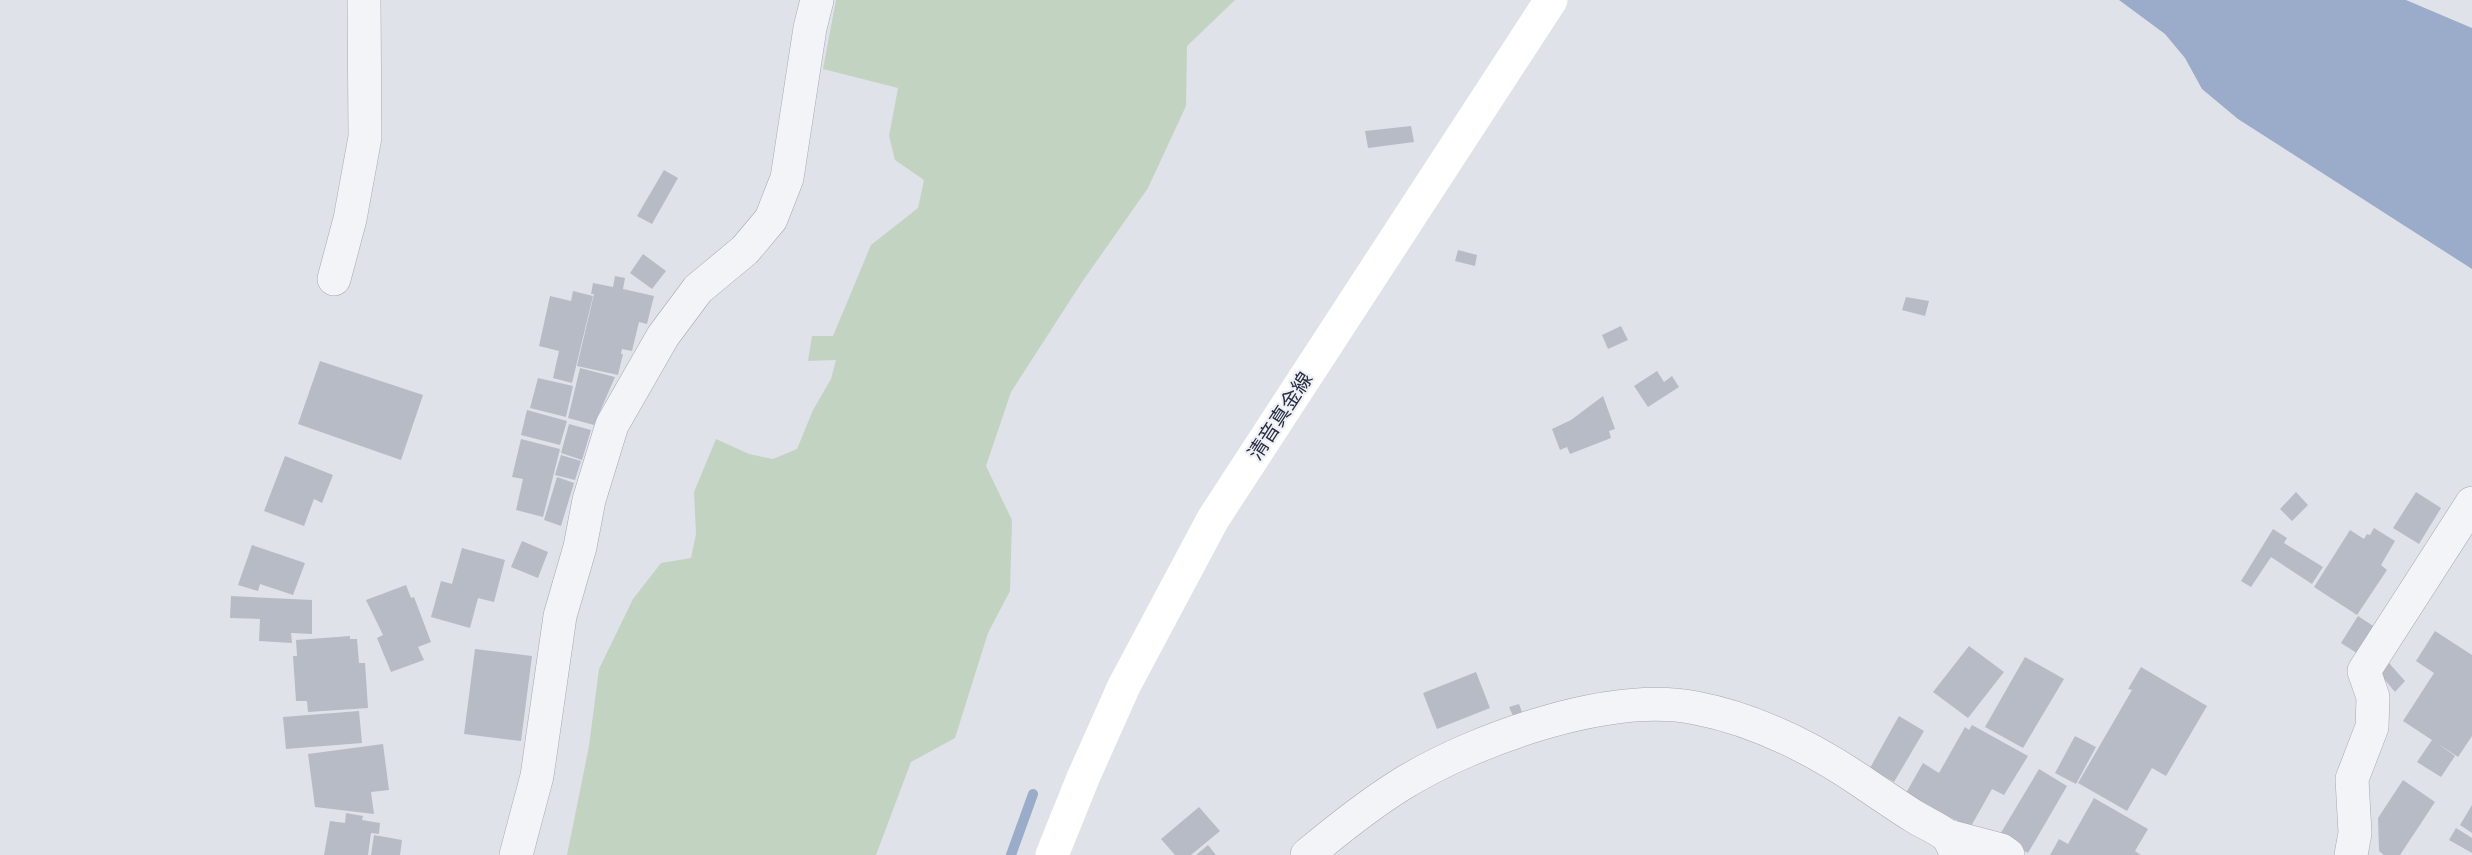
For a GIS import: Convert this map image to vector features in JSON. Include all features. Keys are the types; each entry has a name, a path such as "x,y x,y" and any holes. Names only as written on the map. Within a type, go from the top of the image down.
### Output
{"main road":[{"name":"清音真金線","path":"1052,855 1124,686 1213,519 1551,0"}],"street":[{"path":"334,279 350,219 365,137 364,0"},
{"path":"516,855 537,776 560,616 580,547 589,500 612,424 663,336 698,289 745,250 771,219 788,178 808,38 817,0"},
{"path":"2351,855 2355,834 2352,779 2372,727 2373,697 2364,671 2472,503"},
{"path":"1307,855 1402,784 1463,753 1538,724 1593,711 1645,706 1695,708 1744,721 1806,749 1852,775 1953,846 2001,850 2008,855"}],"green space":[{"path":"836,0 1235,0 1187,46 1186,106 1148,188 1082,282 1011,392 986,466 1012,520 1010,591 988,633 955,738 911,762 876,855 567,855 589,746 599,669 633,599 661,563 691,558 696,534 694,492 716,439 749,454 773,459 797,449 813,410 831,379 836,360 808,361 812,336 833,336 871,245 918,208 924,180 895,160 889,136 898,88 823,69"}],"water":[{"path":"2119,0 2406,0 2472,28 2472,269 2238,119 2202,89 2185,58 2165,34"}],"building":[{"path":"1411,126 1414,142 1368,148 1365,131"},
{"path":"664,170 678,178 652,224 637,216"},
{"path":"1458,250 1477,255 1475,266 1455,261"},
{"path":"643,254 666,271 652,289 630,273"},
{"path":"615,276 625,278 623,289 654,296 647,324 639,322 632,351 622,349 618,375 577,366 594,294 591,294 593,283 613,287"},
{"path":"573,291 593,296 572,383 553,378 559,351 539,346 550,296 571,301"},
{"path":"1906,297 1929,301 1925,316 1902,310"},
{"path":"1621,326 1628,340 1608,349 1602,335"},
{"path":"320,361 423,395 401,460 298,424"},
{"path":"580,368 615,377 594,425 568,418"},
{"path":"1657,371 1664,382 1672,376 1679,387 1648,407 1634,386"},
{"path":"538,378 573,386 566,417 530,408"},
{"path":"1603,396 1615,429 1609,431 1611,438 1570,454 1567,447 1560,450 1552,429 1571,420"},
{"path":"527,410 567,421 560,445 521,435"},
{"path":"569,424 591,430 582,460 561,453"},
{"path":"521,439 560,449 543,517 516,510 523,479 512,477"},
{"path":"561,455 581,461 575,480 555,475"},
{"path":"285,456 333,475 322,503 314,499 304,526 264,511"},
{"path":"557,477 574,483 561,526 544,520"},
{"path":"2296,492 2308,505 2292,521 2280,509"},
{"path":"2416,492 2441,508 2419,544 2393,528"},
{"path":"2374,528 2395,541 2381,565 2387,570 2357,615 2314,587 2350,530 2364,539"},
{"path":"2273,529 2287,538 2284,543 2323,567 2312,584 2271,557 2251,587 2241,581"},
{"path":"522,541 548,552 538,578 511,567"},
{"path":"252,545 305,563 293,595 260,584 258,591 238,585"},
{"path":"462,548 505,560 494,602 478,598 470,628 431,617 441,581 452,584"},
{"path":"406,585 411,598 414,597 431,642 418,647 424,660 391,672 377,638 383,635 366,600"},
{"path":"231,596 312,600 312,634 291,633 292,643 259,641 260,619 230,618"},
{"path":"2358,616 2381,631 2363,657 2341,643"},
{"path":"2435,631 2472,655 2472,736 2458,757 2437,743 2455,756 2441,777 2417,762 2432,740 2403,721 2434,673 2416,661"},
{"path":"350,636 350,639 357,639 359,663 365,663 368,708 308,712 307,701 296,701 293,656 297,656 296,640"},
{"path":"1969,646 2004,672 1968,718 1933,692"},
{"path":"475,649 532,656 521,741 464,734"},
{"path":"2025,657 2064,679 2023,748 1985,727"},
{"path":"2389,663 2405,681 2395,692 2380,674"},
{"path":"2141,667 2207,706 2166,776 2152,768 2127,811 2078,783 2132,690 2128,689"},
{"path":"1476,672 1490,708 1437,729 1423,693"},
{"path":"1519,704 1522,712 1513,716 1509,707"},
{"path":"359,711 362,743 286,749 283,717"},
{"path":"1899,716 1924,731 1894,782 1870,768"},
{"path":"1972,725 2028,756 2004,795 1992,789 1970,828 1906,793 1923,763 1939,773 1965,727 1969,730"},
{"path":"2075,736 2096,747 2076,784 2055,773"},
{"path":"383,744 389,790 371,792 374,814 315,807 308,754"},
{"path":"2039,769 2067,786 2028,853 1999,836"},
{"path":"2403,780 2435,802 2400,855 2384,855 2379,851 2378,818"},
{"path":"2094,798 2148,829 2135,851 2141,855 2050,855 2059,839 2068,844"},
{"path":"2472,805 2472,833 2460,825"},
{"path":"1199,807 1220,831 1191,855 1175,855 1161,839"},
{"path":"346,813 363,816 362,820 380,823 379,834 371,833 368,855 324,855 330,821 345,823"},
{"path":"2456,828 2472,838 2472,853 2449,840"},
{"path":"374,835 402,840 400,855 371,855"},
{"path":"1208,845 1216,855 1196,855"}],"waterway":[{"path":"1011,855 1033,794"}]}
